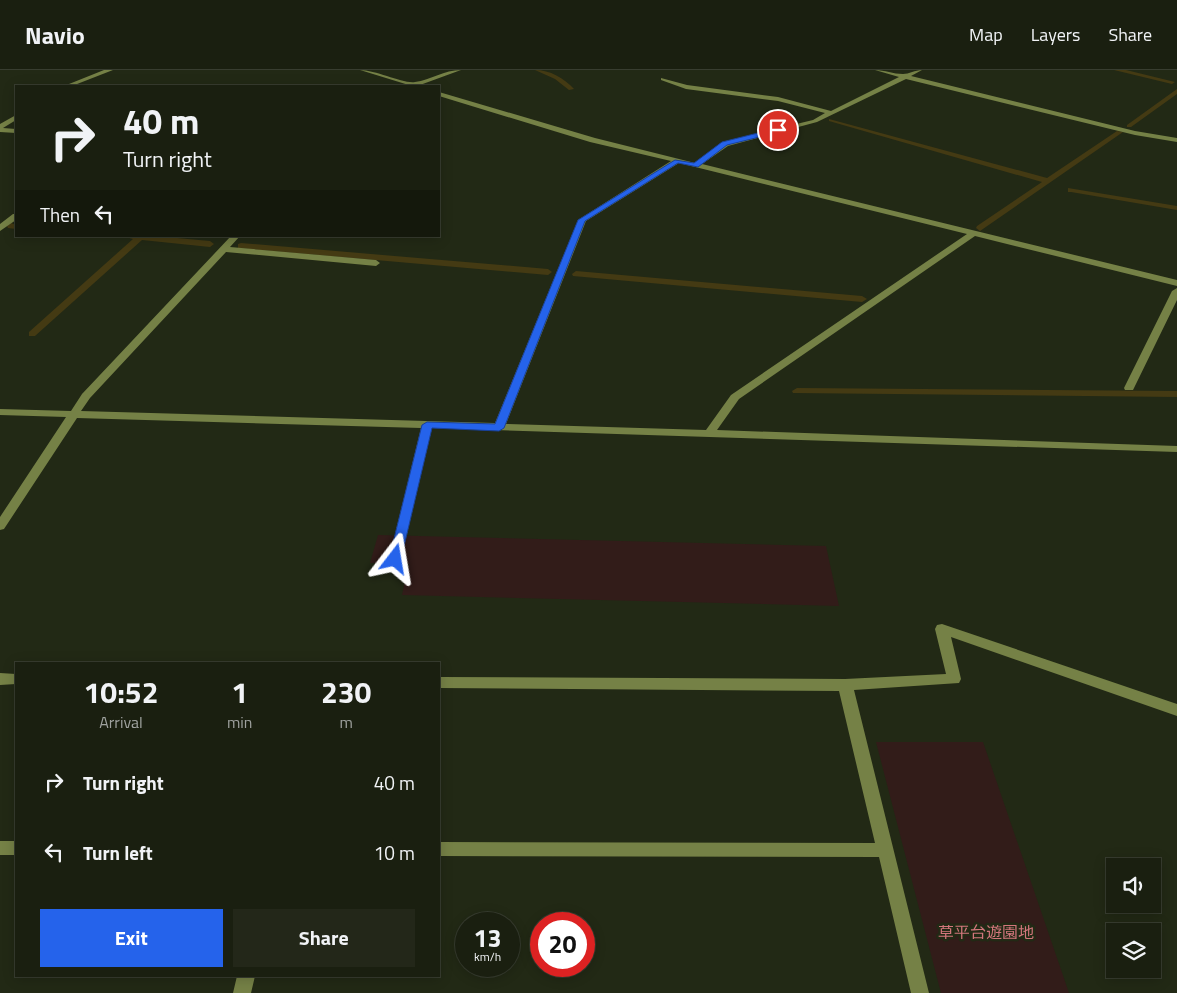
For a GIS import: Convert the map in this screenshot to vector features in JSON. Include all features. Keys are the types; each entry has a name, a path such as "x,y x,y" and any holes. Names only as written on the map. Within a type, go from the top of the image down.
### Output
{"street":[{"path":"70,85 110,70"},
{"path":"362,70 416,85 458,70"},
{"path":"878,70 1136,133 1177,140"},
{"path":"695,166 725,144 814,121 919,70"},
{"path":"663,79 686,87 762,96 832,112"},
{"path":"440,94 593,140 1177,283"},
{"path":"0,129 15,118"},
{"path":"0,129 15,131"},
{"path":"499,428 582,220 677,161"},
{"path":"0,228 15,217"},
{"path":"709,433 735,397 974,233"},
{"path":"0,526 86,396 235,237"},
{"path":"224,249 376,263"},
{"path":"1129,388 1177,291"},
{"path":"0,412 1177,449"},
{"path":"395,559 427,425"},
{"path":"440,682 844,685 954,679 942,629 1177,710"},
{"path":"0,679 15,679"},
{"path":"844,685 920,993"},
{"path":"0,848 15,848"},
{"path":"440,849 885,850"},
{"path":"242,993 246,977"}],"green space":[{"path":"378,535 826,546 839,606 402,595 409,564 370,563"},
{"name":"草平台遊園地","path":"876,742 983,742 1069,993 941,993"}],"waterway":[{"path":"538,70 557,78 571,89"},
{"path":"1117,70 1172,82"},
{"path":"1129,126 1177,91"},
{"path":"831,120 1048,181"},
{"path":"980,228 1119,132"},
{"path":"1071,190 1177,208"},
{"path":"11,226 15,227"},
{"path":"32,334 140,237"},
{"path":"140,237 210,244"},
{"path":"241,246 548,272"},
{"path":"576,274 862,299"},
{"path":"797,391 1177,394"}],"route":[{"path":"395,559 427,425 499,428 582,220 677,161 695,166 725,144 778,130"}]}
